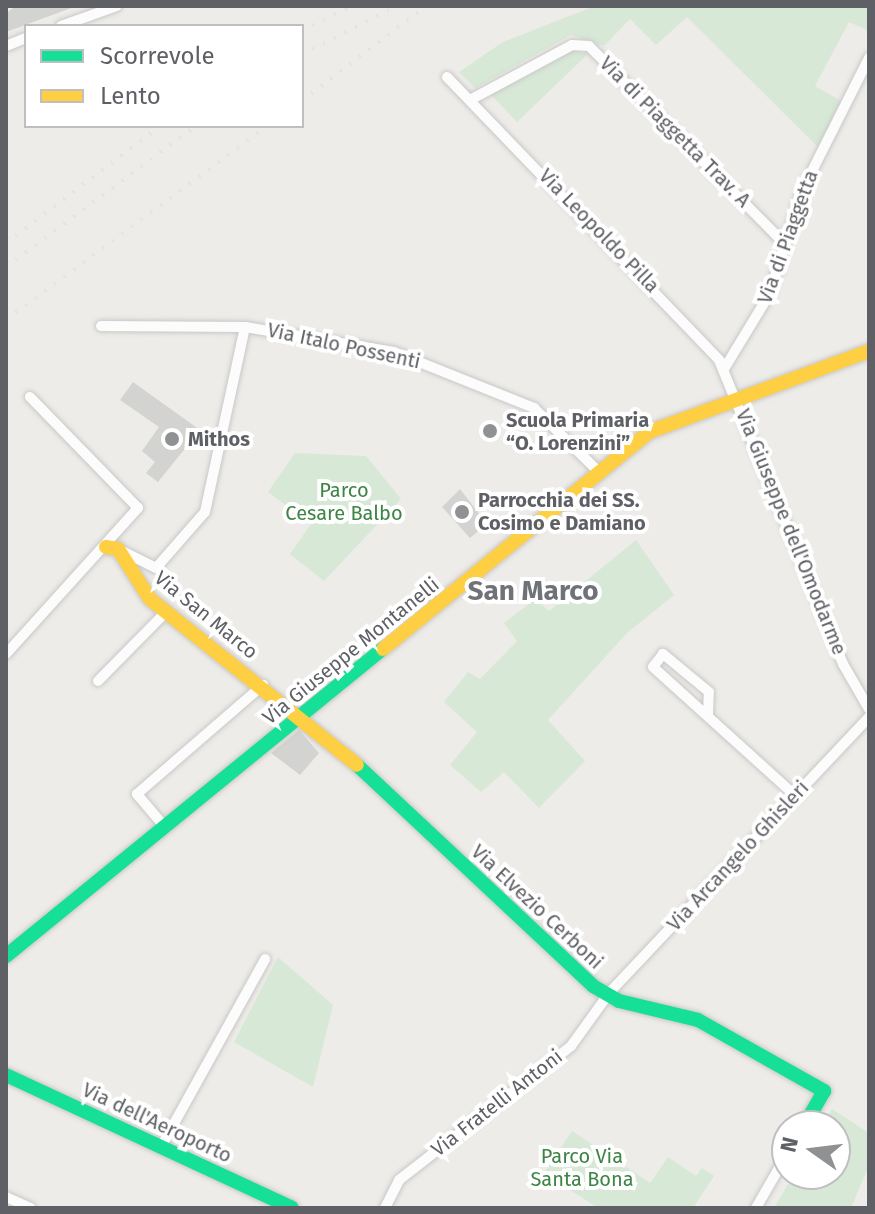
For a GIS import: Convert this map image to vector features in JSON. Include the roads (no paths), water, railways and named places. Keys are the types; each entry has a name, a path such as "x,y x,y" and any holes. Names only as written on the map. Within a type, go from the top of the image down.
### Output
{"street":[{"path":"67,24 117,6"},
{"name":"Via di Piaggetta Trav. A","path":"470,100 572,45 589,46 786,245"},
{"name":"Via di Piaggetta","path":"724,369 769,295 817,158 869,58"},
{"name":"Via Leopoldo Pilla","path":"447,77 679,313 724,369 737,395"},
{"name":"Via Italo Possenti","path":"101,326 245,327 394,352 488,385 542,413 599,472"},
{"path":"112,548 145,567 160,566 208,505 245,327"},
{"name":"Via Giuseppe Montanelli","path":"6,956 659,425 869,351"},
{"name":"Via Giuseppe dell'Omodarme","path":"737,395 843,664 869,709"},
{"path":"6,654 112,548 138,508 30,397"},
{"name":"Via San Marco","path":"112,548 134,582 165,613 302,716"},
{"path":"98,681 165,613"},
{"path":"708,715 709,692 663,654 653,667 796,796"},
{"path":"164,826 137,794 263,685"},
{"name":"Via Elvezio Cerboni","path":"302,716 431,830 528,931 607,995 698,1020 824,1091 813,1110"},
{"name":"Via Arcangelo Ghisleri","path":"607,995 869,717"},
{"path":"161,1147 265,959"},
{"name":"Via Fratelli Antoni","path":"385,1208 399,1180 571,1046 607,995"},
{"name":"Via dell'Aeroporto","path":"6,1075 292,1208"},
{"path":"756,1208 771,1182"},
{"path":"6,1197 31,1208"}],"railway":[{"path":"304,30 351,6"},
{"path":"304,99 426,6"},
{"path":"304,54 394,7"},
{"path":"6,243 157,128"},
{"path":"6,267 193,128"},
{"path":"6,320 264,128"}],"place":[{"name":"Scuola Primaria “O. Lorenzini”","path":"490,431"},
{"name":"Mithos","path":"172,439"},
{"name":"Parrocchia dei SS. Cosimo e Damiano","path":"462,512"}],"district":[{"name":"San Marco","path":"533,591"}],"park label":[{"name":"Parco Cesare Balbo","path":"344,502"},
{"name":"Parco Via Santa Bona","path":"582,1168"}]}
